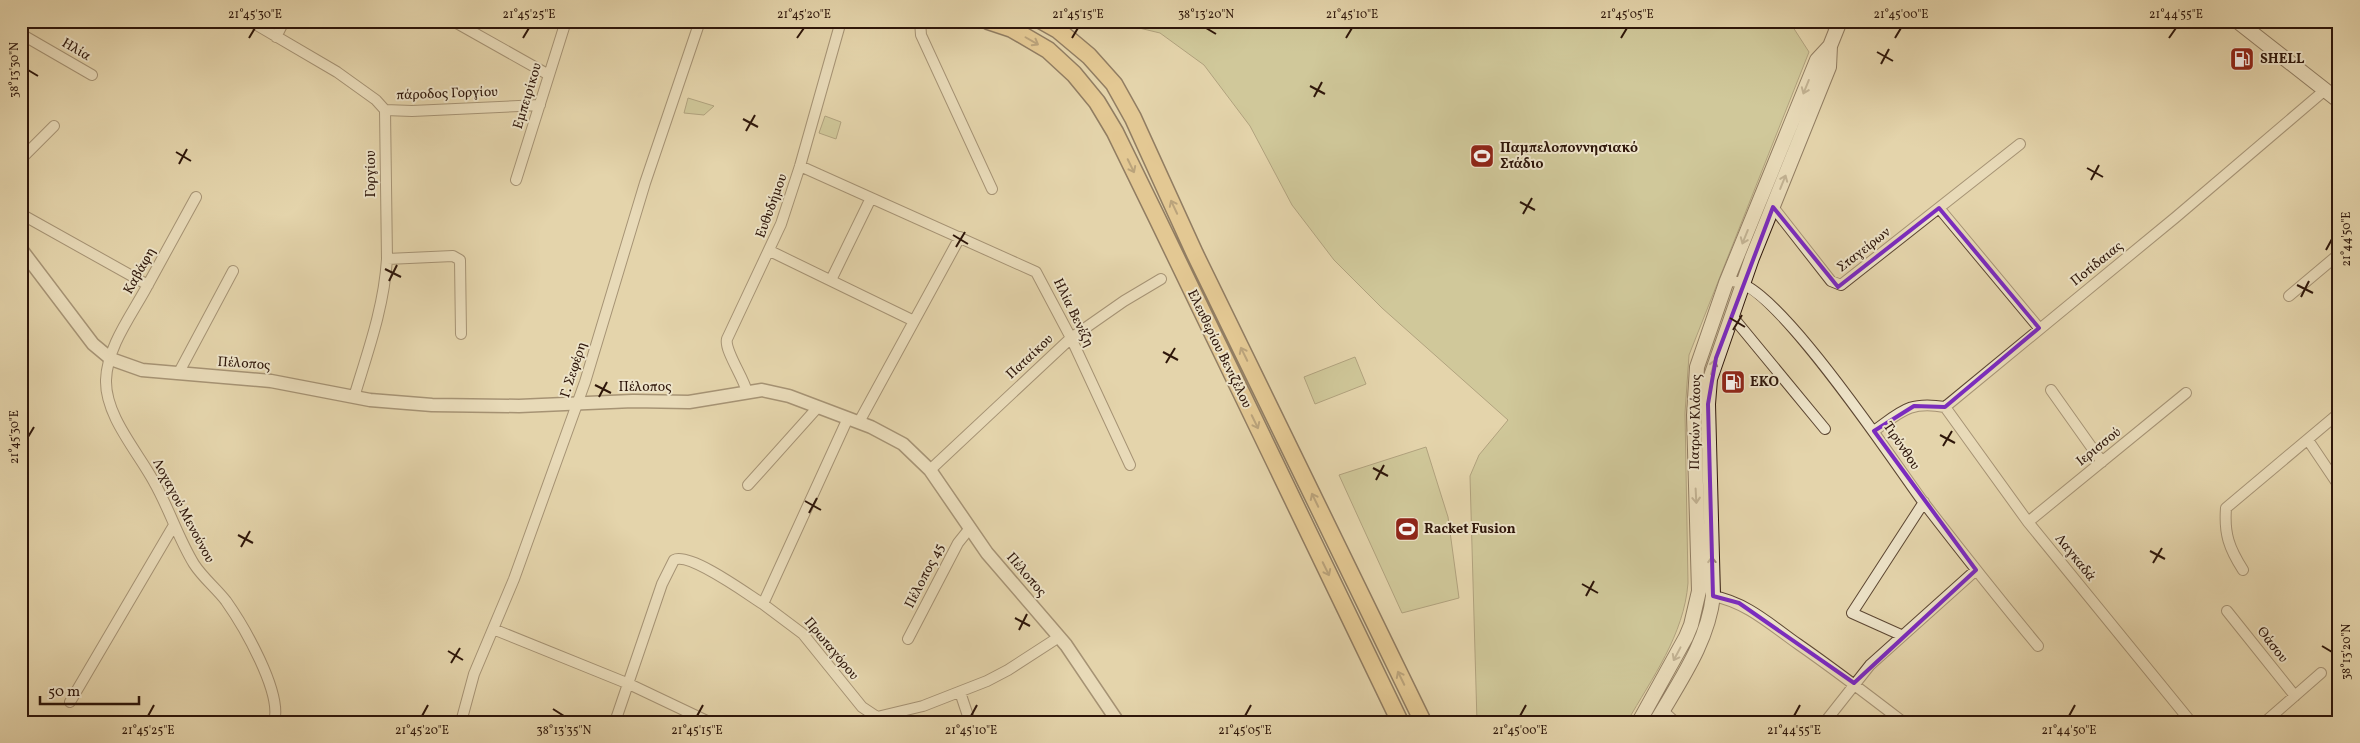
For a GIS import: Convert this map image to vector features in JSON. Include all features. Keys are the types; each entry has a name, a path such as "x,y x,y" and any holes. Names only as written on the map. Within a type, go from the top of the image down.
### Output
{"main road":[{"name":"Ελευθερίου Βενιζέλου","path":"988,21 1012,29 1048,50 1074,74 1097,102 1149,203 1400,722"},
{"name":"Ελευθερίου Βενιζέλου","path":"1042,21 1058,30 1089,56 1114,84 1133,118 1200,263 1423,722"},
{"path":"2237,21 2339,101"},
{"name":"Πατρών Κλάους","path":"1660,716 1704,633 1709,620 1713,596 1708,391 1716,358 1743,282 1829,67 1830,46 1839,24"},
{"name":"Πατρών Κλάους","path":"1639,722 1686,637 1697,604 1699,569 1694,467 1694,387 1698,362 1726,283 1817,60 1830,46"}],"street":[{"path":"250,21 307,53 349,80 376,100 385,110"},
{"path":"276,37 284,21"},
{"path":"453,21 549,75"},
{"name":"Εμπειρίκου","path":"516,180 566,21"},
{"name":"Γ. Σεφέρη","path":"463,721 474,674 525,551 578,404 645,183 700,21"},
{"name":"Ευθυδήμου","path":"747,392 742,376 726,343 770,251 787,207 841,21"},
{"path":"920,21 921,35 992,188"},
{"path":"1823,21 1839,24"},
{"name":"Ηλία","path":"21,34 92,75"},
{"name":"Ποτίδαιας","path":"1945,407 2176,217 2325,90"},
{"name":"πάροδος Γοργίου","path":"385,110 412,111 540,105"},
{"name":"Γοργίου","path":"354,397 380,309 387,259 385,110"},
{"path":"21,158 54,126"},
{"name":"Σταγείρων","path":"1773,207 1830,281 1841,285 2020,144"},
{"name":"Ηλία Βενέζη","path":"800,166 1036,272 1071,338 1130,465"},
{"name":"Καβάφη","path":"111,359 118,339 196,197"},
{"path":"831,280 871,198"},
{"path":"1939,208 2039,328"},
{"path":"21,214 148,285"},
{"path":"615,722 662,584 675,559 683,559 700,566 763,604 854,420 914,322 960,237"},
{"name":"Πέλοπος","path":"21,249 86,337 111,359 142,370 271,381 354,397 432,405 689,402 747,392 772,391 854,420 903,444 930,470 987,553 1059,636 1118,722"},
{"path":"770,251 914,322"},
{"path":"2289,296 2339,254"},
{"path":"387,259 453,256 460,260 461,334"},
{"path":"178,374 234,271"},
{"name":"Παταίκου","path":"930,470 1071,338 1124,301 1161,279"},
{"path":"1726,283 1734,280 1743,282"},
{"name":"Τιρύνθου","path":"1743,282 1761,296 1802,338 1874,430 1924,502 1976,570 2038,646"},
{"path":"1731,315 1825,429"},
{"name":"Λοχαγού Μενούνου","path":"111,359 106,380 110,402 123,430 154,482 174,525 200,573 226,602 242,627 274,694 276,710 274,722"},
{"path":"2051,390 2102,462"},
{"name":"Ιερισσού","path":"2028,522 2186,393"},
{"path":"1874,430 1904,410 1914,406 1925,404 1945,407"},
{"path":"748,485 818,406"},
{"name":"Λαγκαδά","path":"1945,407 2028,522 2191,722"},
{"path":"2243,570 2230,549 2225,520 2226,508 2339,413"},
{"path":"2308,440 2339,486"},
{"path":"1901,635 1852,613 1924,502"},
{"path":"70,702 174,525"},
{"name":"Πέλοπος 45","path":"908,639 958,543 970,528"},
{"path":"1825,722 1854,683 1901,635 1976,570"},
{"path":"1713,596 1739,603 1854,683 1902,722"},
{"name":"Πρωταγόρου","path":"763,604 803,634 862,707 873,716 882,717 909,711 960,692 1008,670 1059,636"},
{"name":"Θάσου","path":"2227,610 2296,696"},
{"path":"494,629 629,684 709,722"},
{"path":"2265,722 2321,673"},
{"path":"960,692 970,722"},
{"path":"1660,716 1675,722"}],"highlighted area":[{"path":"1773,207 1838,287 1939,208 2039,328 1945,407 1914,406 1874,431 1976,570 1854,683 1739,603 1713,596 1708,404 1716,358"}],"green space":[{"path":"1110,21 1789,21 1809,52 1689,355 1685,413 1688,583 1685,602 1674,638 1627,722 1477,722 1470,476 1479,455 1508,420 1382,308 1334,260 1292,205 1250,126 1204,65 1160,33"},
{"path":"688,98 714,106 704,115 684,113"},
{"path":"825,116 841,122 836,139 819,133"},
{"path":"1355,357 1366,384 1315,404 1304,377"},
{"name":"Racket Fusion","path":"1426,447 1448,517 1459,598 1402,613 1339,475"}],"place":[{"name":"SHELL","path":"2242,59"},
{"name":"Παμπελοποννησιακό Στάδιο","path":"1482,156"},
{"name":"EKO","path":"1733,382"},
{"name":"Racket Fusion","path":"1407,529"}]}
